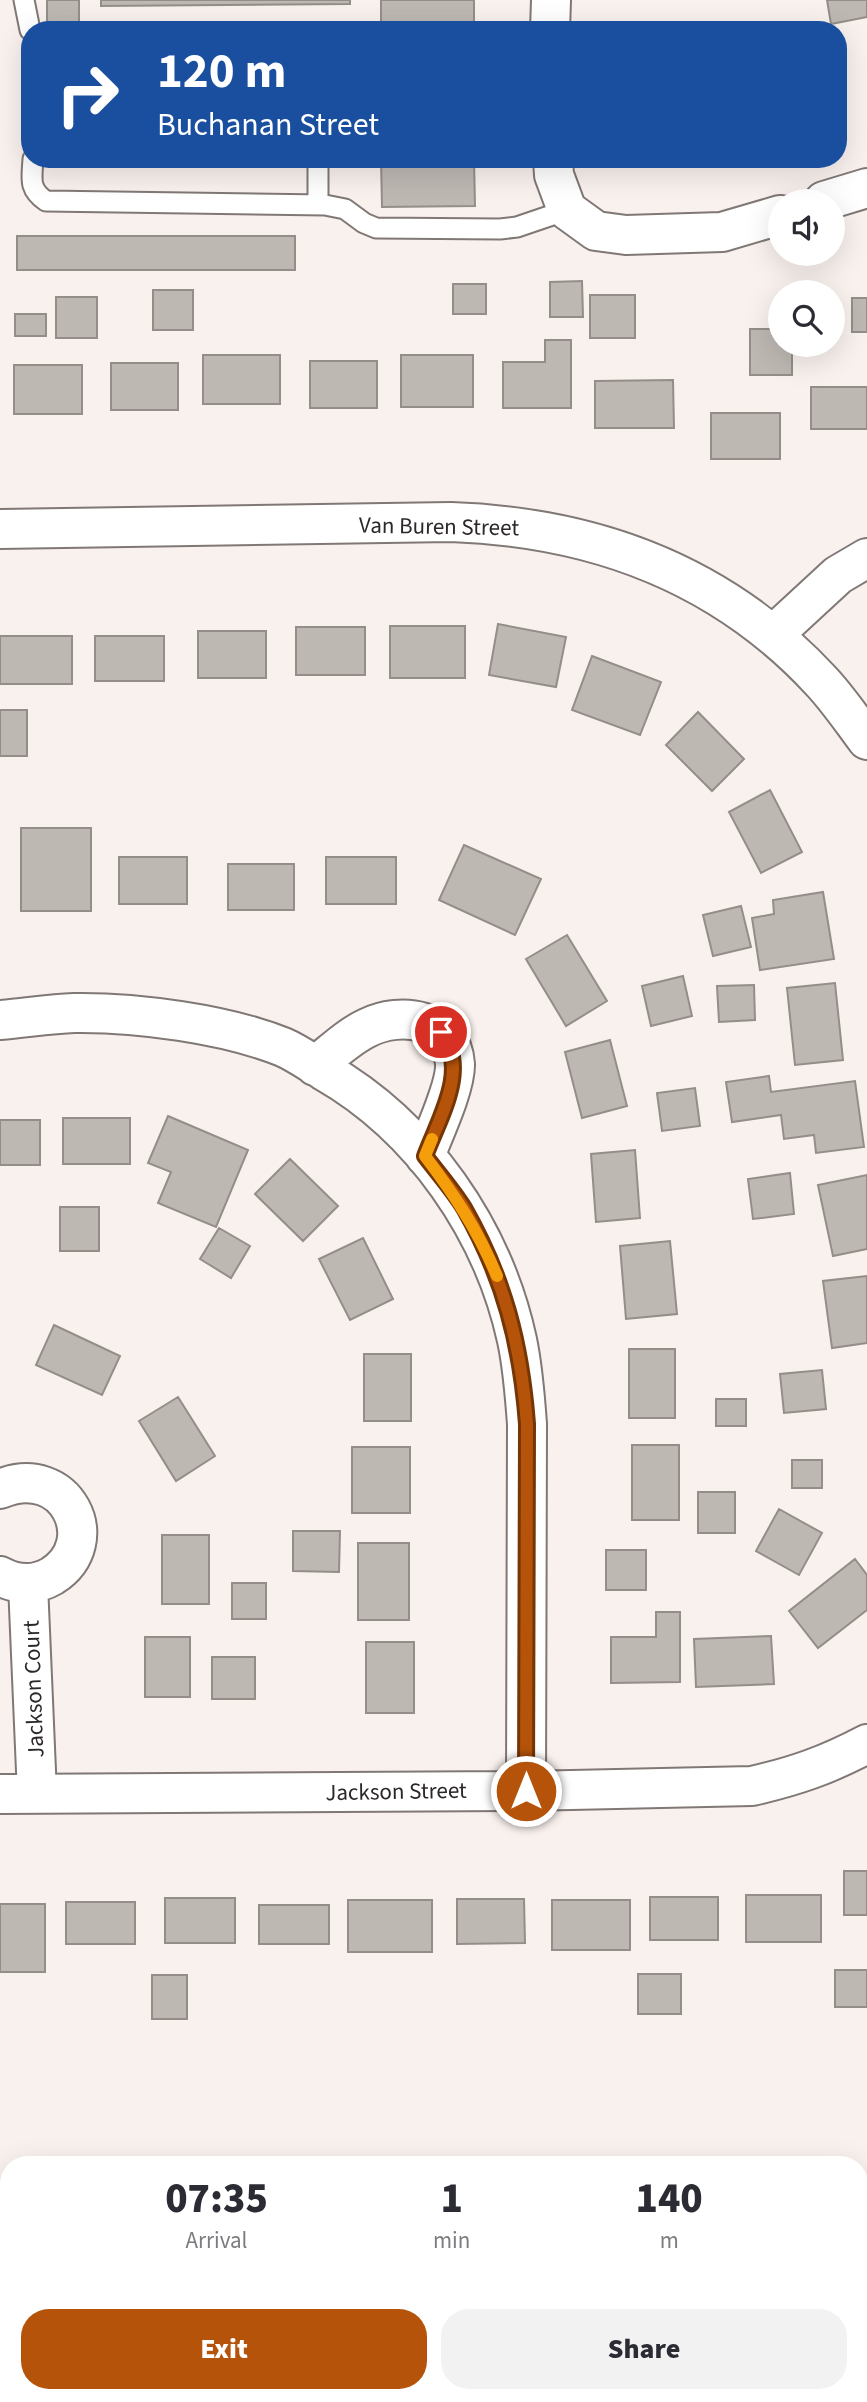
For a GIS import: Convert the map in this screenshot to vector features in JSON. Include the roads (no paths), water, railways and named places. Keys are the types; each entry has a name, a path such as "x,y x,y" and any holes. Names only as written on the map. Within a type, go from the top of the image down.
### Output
{"street":[{"path":"550,21 551,0"},
{"path":"554,168 567,210 596,231 626,235 722,232 768,219"},
{"path":"845,195 867,188"},
{"name":"Van Buren Street","path":"0,528 452,522 496,524 584,538 653,562 720,597 773,635 822,682 867,740"},
{"path":"773,635 838,575 867,558"},
{"path":"0,1020 74,1013 138,1015 217,1028 283,1048 344,1083 387,1117 425,1156 462,1206 485,1247 505,1298 517,1338 524,1379 527,1424 526,1791"},
{"path":"315,1066 351,1037 388,1020 412,1019 432,1024 448,1041 455,1064 453,1081 425,1156"},
{"name":"Jackson Court","path":"0,1489 14,1483 31,1482 47,1486 61,1495 72,1509 76,1525 76,1542 71,1558 59,1572 45,1580 14,1580 18,1794"},
{"name":"Jackson Street","path":"18,1794 526,1791 752,1786 789,1778 830,1764 867,1744"}],"lane":[{"path":"24,0 28,21"},
{"path":"33,168 32,184 36,195 46,201 318,205 345,209 376,228 500,229 517,227 567,210"},
{"path":"318,168 318,205"}]}
